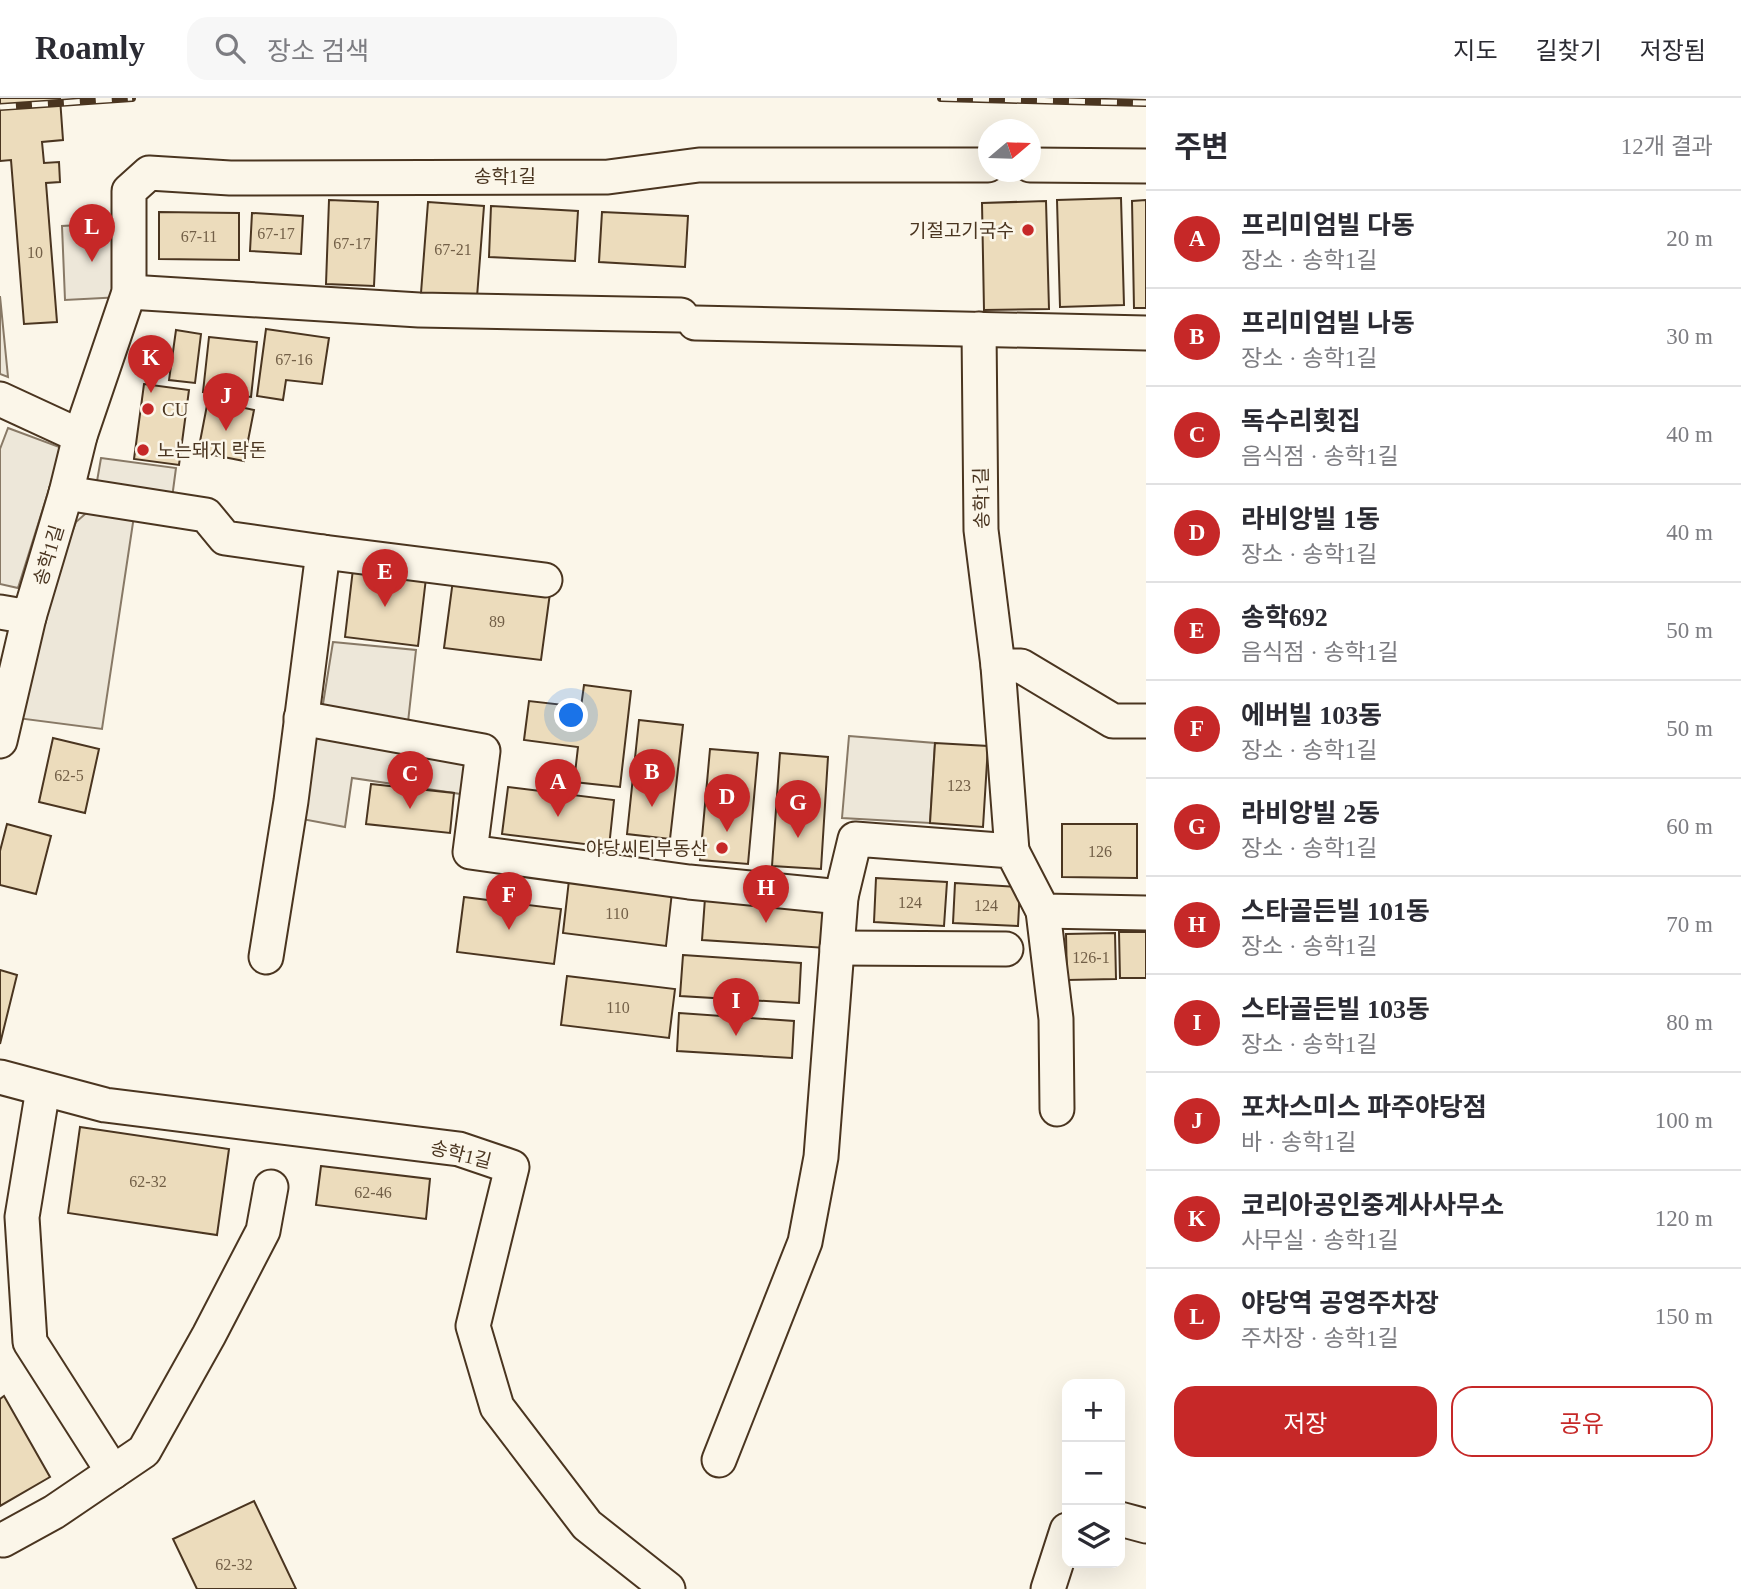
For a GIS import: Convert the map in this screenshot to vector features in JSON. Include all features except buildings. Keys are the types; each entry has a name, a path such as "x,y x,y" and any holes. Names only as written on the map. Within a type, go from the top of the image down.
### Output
{"street":[{"name":"송학1길","path":"0,741 15,614 66,494 80,436 129,292 129,191 149,173 230,177 608,177 699,165 978,165"},
{"path":"1041,165 1146,166"},
{"path":"129,292 419,310 1146,333"},
{"name":"송학1길","path":"979,329 981,530 998,666 1012,851 1043,911"},
{"path":"0,400 80,436"},
{"path":"66,494 206,515 225,538 545,580"},
{"path":"266,957 292,801 323,552"},
{"path":"998,666 1021,666 1114,721 1146,721"},
{"path":"301,718 483,751 470,852 690,882 841,897"},
{"path":"719,1460 805,1241 821,1157 841,897 855,839 1012,851"},
{"path":"1057,1109 1056,1019 1043,911 1146,913"},
{"path":"837,948 1006,949"},
{"name":"송학1길","path":"0,1077 105,1105 459,1149 512,1167 473,1326 498,1407 587,1525 668,1589"},
{"path":"43,1088 22,1217 30,1342 113,1472"},
{"path":"3,1540 54,1512 144,1451 263,1231 271,1187"},
{"path":"1125,1520 1146,1525"},
{"path":"1048,1589 1062,1546"}],"shaded area":[{"path":"118,223 122,297 65,300 62,226"},
{"path":"0,296 8,377 0,374"},
{"path":"8,428 62,448 18,588 0,584 0,449"},
{"path":"101,458 176,468 172,498 96,487"},
{"path":"92,508 134,516 102,729 17,718 55,578 76,522"},
{"path":"333,642 416,650 408,722 322,710"},
{"path":"313,731 466,758 461,794 352,778 345,827 302,819"},
{"path":"849,736 935,743 930,823 842,818"}],"railway":[{"path":"0,107 132,98"},
{"path":"941,98 1146,103"}],"place":[{"name":"기절고기국수","path":"1028,230"},
{"name":"야당역 공영주차장","path":"92,262"},
{"name":"코리아공인중계사사무소","path":"151,393"},
{"name":"CU","path":"148,409"},
{"name":"포차스미스 파주야당점","path":"226,431"},
{"name":"노는돼지 락돈","path":"143,450"},
{"name":"송학692","path":"385,607"},
{"name":"프리미엄빌 나동","path":"652,807"},
{"name":"독수리횟집","path":"410,809"},
{"name":"프리미엄빌 다동","path":"558,817"},
{"name":"라비앙빌 1동","path":"727,832"},
{"name":"라비앙빌 2동","path":"798,838"},
{"name":"야당씨티부동산","path":"722,848"},
{"name":"스타골든빌 101동","path":"766,923"},
{"name":"에버빌 103동","path":"509,930"},
{"name":"스타골든빌 103동","path":"736,1036"}]}
